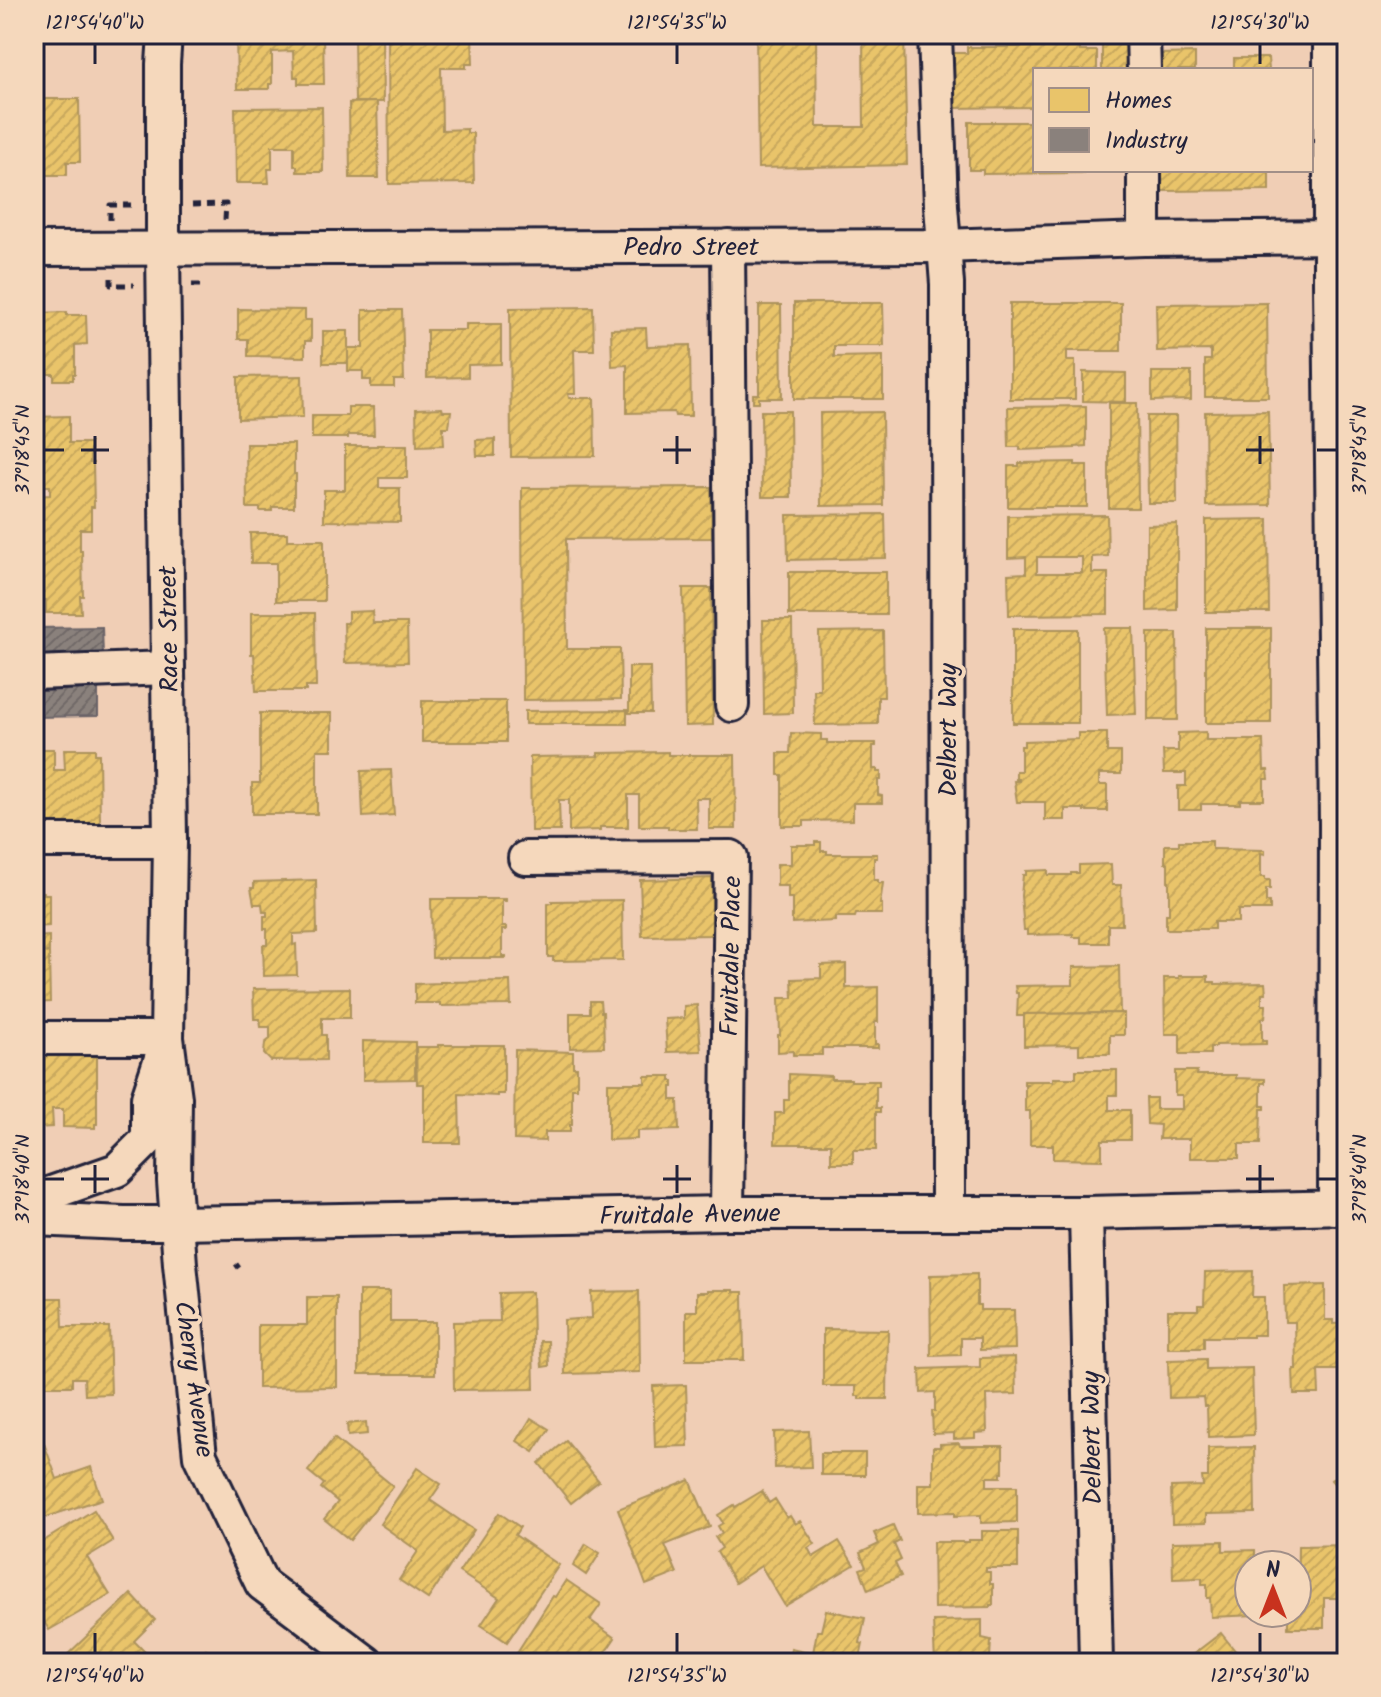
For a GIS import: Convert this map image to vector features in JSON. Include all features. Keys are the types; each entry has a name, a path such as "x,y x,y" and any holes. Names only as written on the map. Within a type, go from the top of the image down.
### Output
{"street":[{"name":"Race Street","path":"165,34 163,248 170,841 167,1038 175,1098 177,1223"},
{"name":"Delbert Way","path":"935,34 947,284 948,1213"},
{"path":"1143,34 1144,68"},
{"path":"1330,34 1339,237 1341,1208"},
{"path":"1144,172 1144,239"},
{"name":"Pedro Street","path":"34,249 944,246 1144,239 1339,237"},
{"path":"728,246 732,705"},
{"path":"34,673 168,668"},
{"path":"34,841 170,841"},
{"name":"Fruitdale Place","path":"525,858 731,857 727,1213"},
{"path":"34,1038 167,1038 148,1098 148,1139 117,1170 34,1199"},
{"name":"Fruitdale Avenue","path":"34,1219 177,1223 727,1213 1086,1213 1341,1208"},
{"name":"Delbert Way","path":"1086,1213 1096,1663"},
{"name":"Cherry Avenue","path":"177,1223 200,1456 262,1584 365,1662"}],"building: Homes":[{"path":"34,34 70,34 70,40 34,39"},
{"path":"236,34 323,34 324,84 298,84 298,77 294,77 293,51 272,52 272,84 269,84 269,89 237,89"},
{"path":"354,34 382,34 383,102 355,102"},
{"path":"388,34 472,34 473,64 466,64 466,68 441,68 442,130 467,129 467,133 473,133 474,183 389,184"},
{"path":"756,34 816,34 817,127 864,127 863,34 904,34 907,165 758,168"},
{"path":"1102,34 1131,34 1131,68 1102,68"},
{"path":"1160,34 1195,34 1195,44 1160,44"},
{"path":"967,47 1080,47 1080,51 1097,51 1097,68 1033,68 1033,107 952,108 951,53 967,53"},
{"path":"1195,53 1195,68 1160,68 1160,54"},
{"path":"1234,58 1268,58 1269,68 1234,68"},
{"path":"38,97 79,99 80,162 67,162 67,175 41,175 41,180 34,180 34,104 38,104"},
{"path":"377,102 379,178 350,178 349,103"},
{"path":"322,107 323,172 297,172 294,146 272,146 269,183 236,183 235,108"},
{"path":"969,122 1033,122 1033,172 1083,173 983,174 983,170 969,170"},
{"path":"1161,172 1269,172 1269,190 1161,191"},
{"path":"794,303 883,303 884,346 834,346 834,357 883,356 883,399 794,399"},
{"path":"1010,303 1121,303 1121,351 1067,351 1067,361 1075,361 1075,399 1010,399"},
{"path":"1267,303 1268,397 1205,397 1205,360 1211,360 1211,350 1157,351 1156,304"},
{"path":"759,305 781,305 782,398 759,398 759,402 753,402 753,394 759,394"},
{"path":"593,307 594,350 574,350 575,394 568,394 569,398 594,398 595,456 511,457 510,308"},
{"path":"238,309 305,310 305,320 311,320 311,341 305,341 305,357 248,356 248,339 238,339"},
{"path":"363,310 402,310 404,380 394,380 394,387 371,387 371,380 363,380 363,371 348,371 348,348 363,348"},
{"path":"67,312 67,315 86,315 87,344 75,345 73,380 54,380 54,374 43,374 43,356 34,356 34,313"},
{"path":"466,324 501,324 501,364 468,365 468,377 427,378 427,330 466,330"},
{"path":"646,328 647,346 690,345 691,416 675,416 674,412 627,413 627,365 612,366 611,329"},
{"path":"323,331 348,331 348,363 323,363"},
{"path":"1083,372 1126,373 1126,402 1083,401"},
{"path":"1152,372 1191,372 1191,400 1152,401"},
{"path":"302,376 303,417 238,419 238,377"},
{"path":"1109,403 1137,403 1138,508 1109,508"},
{"path":"1086,406 1086,446 1020,450 1020,447 1009,447 1008,407"},
{"path":"348,407 373,407 374,435 312,438 312,416 348,416"},
{"path":"442,408 443,411 451,411 449,427 443,427 444,445 417,446 416,409"},
{"path":"761,411 790,411 791,497 762,497"},
{"path":"1268,411 1270,505 1206,506 1205,412"},
{"path":"882,412 883,505 821,506 820,413"},
{"path":"69,416 69,443 90,443 94,507 91,507 91,529 80,529 81,613 46,613 46,600 34,600 34,570 38,570 38,561 34,561 34,496 50,495 50,486 34,486 34,417"},
{"path":"1147,416 1176,416 1177,503 1148,503"},
{"path":"495,439 495,456 477,456 476,440"},
{"path":"246,444 294,444 294,507 272,507 272,511 247,508"},
{"path":"407,445 407,478 379,478 379,488 400,488 400,522 324,521 324,490 345,490 345,446"},
{"path":"1075,462 1075,465 1087,465 1087,507 1008,507 1008,466"},
{"path":"711,487 712,538 566,539 567,649 620,649 621,699 523,700 522,488"},
{"path":"885,514 886,558 788,560 787,515"},
{"path":"1107,515 1108,556 1092,557 1092,573 1108,573 1108,614 1009,615 1008,574 1026,573 1026,557 1008,558 1008,516","holes":["1037,557 1082,557 1082,573 1037,573"]},
{"path":"1268,519 1269,612 1206,612 1206,520"},
{"path":"1177,524 1177,610 1147,611 1147,525"},
{"path":"250,533 287,533 287,540 324,540 324,601 276,601 276,563 251,563"},
{"path":"789,572 886,572 886,615 789,615"},
{"path":"683,588 711,588 713,725 685,726"},
{"path":"372,611 373,623 407,623 408,662 345,663 344,623 348,623 348,612"},
{"path":"251,613 315,613 316,687 306,687 306,691 256,691 254,654 251,654"},
{"path":"763,620 792,620 793,713 764,714"},
{"path":"1104,628 1133,628 1136,714 1107,715"},
{"path":"1206,628 1271,628 1271,723 1206,723"},
{"path":"1013,629 1078,629 1078,723 1013,723"},
{"path":"883,631 884,697 878,697 878,724 815,725 814,690 820,690 819,632"},
{"path":"1148,633 1177,633 1178,720 1148,720"},
{"path":"629,667 650,667 651,713 629,713"},
{"path":"422,701 506,701 506,742 422,742"},
{"path":"627,710 627,724 525,724 525,711"},
{"path":"260,713 332,713 332,750 317,750 317,814 252,814 252,783 260,783"},
{"path":"1206,732 1206,740 1263,740 1264,770 1268,770 1269,779 1264,779 1264,800 1240,800 1240,804 1201,804 1201,810 1178,810 1178,786 1186,786 1186,773 1164,773 1163,751 1178,751 1178,733"},
{"path":"791,733 821,734 821,740 827,740 827,743 876,743 873,746 873,769 881,772 878,795 882,796 882,803 853,803 853,820 804,821 804,826 782,826 782,775 778,775 778,753 790,753"},
{"path":"1078,733 1107,733 1107,752 1121,752 1121,774 1099,774 1099,785 1107,785 1107,811 1065,809 1065,820 1045,820 1045,802 1017,802 1014,781 1019,781 1016,771 1021,771 1021,746 1024,746 1024,741 1078,739"},
{"path":"34,749 54,749 54,770 65,770 64,749 95,749 95,754 99,754 100,823 34,824"},
{"path":"668,752 668,755 735,755 736,829 709,829 709,798 696,798 697,829 639,826 639,795 628,795 628,827 569,831 569,800 559,800 560,831 531,831 530,757"},
{"path":"391,770 394,815 363,817 361,771"},
{"path":"1179,841 1212,841 1212,849 1265,850 1265,854 1261,853 1261,877 1270,880 1266,902 1270,902 1270,910 1238,910 1238,922 1214,922 1214,929 1166,929 1169,881 1165,845 1179,845"},
{"path":"815,842 821,842 821,851 827,851 827,854 877,854 874,858 874,880 883,883 882,914 856,914 855,917 835,917 835,921 792,923 792,898 788,898 788,886 777,886 777,864 791,864 791,845 815,845"},
{"path":"1111,864 1112,885 1121,885 1122,925 1108,925 1108,943 1081,943 1081,937 1073,937 1073,934 1027,935 1021,896 1026,871 1048,870 1048,875 1071,875 1079,873 1079,865"},
{"path":"712,878 713,935 642,936 640,880"},
{"path":"316,880 317,933 293,934 297,975 264,976 263,945 267,945 267,929 264,929 264,916 267,912 263,912 262,904 254,904 251,888 254,888 254,882"},
{"path":"34,892 49,894 49,926 34,927"},
{"path":"431,899 506,899 502,901 502,927 506,930 502,930 502,956 506,958 432,958"},
{"path":"622,900 623,960 553,961 553,957 548,957 548,904 552,901"},
{"path":"49,936 49,951 45,953 49,952 50,1002 34,1003 34,937"},
{"path":"846,964 846,988 878,987 875,1044 878,1048 822,1048 822,1055 778,1052 779,998 793,998 792,979 821,978 821,965"},
{"path":"1119,966 1120,1013 1017,1016 1018,993 1015,986 1073,985 1073,967"},
{"path":"1208,976 1208,982 1215,984 1265,983 1266,993 1262,993 1262,1005 1266,1007 1265,1018 1262,1018 1262,1041 1266,1044 1216,1045 1210,1047 1210,1054 1180,1054 1180,1034 1165,1034 1164,978"},
{"path":"510,981 511,1005 440,1006 440,1003 415,1003 415,984"},
{"path":"350,988 350,1018 322,1018 326,1060 271,1061 264,1054 265,1043 270,1039 270,1027 261,1027 260,1019 254,1019 253,989"},
{"path":"590,1001 600,1001 604,1047 570,1048 570,1013 590,1013"},
{"path":"697,1005 701,1051 667,1052 665,1019 684,1018 684,1006"},
{"path":"1124,1013 1124,1035 1110,1035 1110,1054 1079,1054 1079,1045 1024,1046 1024,1014"},
{"path":"363,1041 415,1042 415,1079 363,1080"},
{"path":"504,1045 504,1094 459,1094 460,1143 424,1143 424,1084 417,1084 416,1047"},
{"path":"515,1050 573,1052 577,1088 572,1088 570,1132 545,1132 545,1141 514,1140"},
{"path":"34,1054 97,1054 95,1128 63,1127 63,1109 52,1109 53,1127 34,1128"},
{"path":"1076,1070 1117,1070 1117,1095 1109,1095 1109,1110 1130,1110 1130,1140 1102,1140 1102,1160 1053,1159 1053,1145 1030,1145 1030,1111 1025,1111 1024,1081 1076,1078"},
{"path":"1175,1071 1265,1079 1265,1083 1261,1083 1261,1106 1265,1109 1261,1109 1260,1144 1239,1144 1239,1158 1190,1158 1190,1139 1159,1139 1160,1125 1147,1124 1146,1098 1156,1098 1156,1109 1182,1109 1182,1095 1175,1095"},
{"path":"789,1074 879,1081 879,1086 876,1086 876,1108 880,1108 880,1112 876,1112 876,1150 853,1150 853,1163 831,1163 831,1144 775,1144 775,1113 784,1113 784,1100 789,1100"},
{"path":"645,1076 671,1076 671,1100 678,1100 679,1130 637,1131 637,1139 608,1140 608,1083 645,1083"},
{"path":"1253,1271 1252,1297 1264,1297 1264,1335 1204,1337 1204,1348 1168,1348 1168,1310 1198,1310 1198,1305 1204,1305 1205,1272"},
{"path":"977,1274 977,1305 980,1305 980,1310 1014,1310 1015,1349 980,1350 980,1338 961,1338 961,1355 931,1356 930,1275"},
{"path":"1325,1285 1325,1320 1333,1320 1333,1324 1347,1323 1347,1370 1318,1370 1319,1394 1294,1394 1295,1322 1285,1322 1284,1286"},
{"path":"359,1291 390,1291 390,1322 435,1322 435,1374 359,1374"},
{"path":"639,1291 640,1372 565,1374 564,1320 592,1318 591,1292"},
{"path":"532,1292 534,1389 454,1390 453,1322 500,1321 499,1293"},
{"path":"697,1292 743,1292 744,1360 686,1360 686,1311 697,1311"},
{"path":"307,1297 337,1297 337,1387 258,1388 258,1325 307,1325"},
{"path":"34,1298 62,1298 63,1327 109,1327 111,1394 85,1395 84,1378 72,1378 72,1386 44,1386 44,1380 34,1380"},
{"path":"823,1329 888,1330 887,1399 859,1399 856,1386 823,1386"},
{"path":"540,1341 548,1341 549,1366 542,1367"},
{"path":"1015,1357 1016,1394 986,1395 987,1432 975,1433 975,1438 954,1439 954,1433 933,1434 935,1392 921,1393 920,1369 980,1367 980,1358"},
{"path":"1206,1359 1206,1369 1252,1368 1254,1435 1208,1437 1207,1406 1204,1406 1203,1397 1169,1398 1168,1360"},
{"path":"686,1385 688,1446 655,1447 653,1386"},
{"path":"531,1418 549,1429 534,1452 517,1441"},
{"path":"366,1422 367,1434 348,1436 347,1424"},
{"path":"809,1431 811,1467 775,1468 774,1432"},
{"path":"41,1435 57,1479 91,1467 102,1499 34,1521 34,1437"},
{"path":"334,1438 393,1486 350,1540 324,1519 338,1502 321,1488 324,1484 308,1471"},
{"path":"566,1441 599,1481 571,1503 539,1463"},
{"path":"959,1443 960,1446 1003,1446 1003,1473 1001,1477 987,1477 987,1486 1017,1486 1017,1522 981,1523 981,1515 955,1516 955,1512 918,1513 918,1484 933,1484 933,1447"},
{"path":"1254,1447 1255,1513 1206,1514 1206,1523 1172,1524 1171,1487 1203,1486 1202,1477 1208,1477 1208,1448"},
{"path":"821,1453 865,1453 865,1475 821,1475"},
{"path":"1347,1467 1347,1499 1331,1480"},
{"path":"417,1468 441,1484 430,1500 474,1530 428,1599 399,1580 418,1551 380,1524"},
{"path":"690,1480 710,1527 665,1545 677,1573 646,1585 618,1509"},
{"path":"762,1491 769,1503 775,1499 787,1518 790,1516 795,1524 800,1521 815,1544 808,1548 813,1557 839,1541 854,1565 785,1606 761,1566 735,1583 717,1552 722,1548 715,1537 722,1533 718,1526 723,1523 718,1515"},
{"path":"94,1510 113,1541 87,1557 110,1595 49,1630 36,1608 43,1604 34,1590 34,1547"},
{"path":"499,1513 520,1527 515,1535 559,1565 507,1642 481,1625 499,1598 459,1572"},
{"path":"893,1525 900,1541 894,1544 901,1560 895,1563 901,1576 868,1590 860,1569 866,1567 860,1553 879,1544 874,1533"},
{"path":"982,1531 1018,1531 1018,1568 986,1568 986,1572 990,1572 990,1584 993,1584 993,1605 990,1607 934,1608 933,1542 982,1540"},
{"path":"1223,1541 1223,1551 1233,1551 1233,1616 1211,1617 1207,1584 1202,1584 1202,1578 1173,1579 1172,1542"},
{"path":"586,1544 600,1553 586,1575 573,1566"},
{"path":"1347,1545 1347,1590 1344,1590 1344,1598 1324,1598 1324,1628 1313,1628 1313,1549 1298,1549 1298,1546"},
{"path":"566,1580 601,1604 590,1620 615,1638 598,1663 577,1663 569,1658 565,1663 530,1663 516,1654"},
{"path":"131,1594 155,1620 134,1641 156,1663 71,1663 65,1657"},
{"path":"826,1610 865,1618 859,1663 788,1663 791,1648 813,1653 817,1631 821,1631"},
{"path":"982,1620 982,1638 991,1640 990,1658 1019,1658 1019,1663 935,1663 933,1621"},
{"path":"1221,1633 1245,1663 1183,1662"},
{"path":"206,1649 221,1663 192,1663"}],"building: Industry":[{"path":"102,627 103,655 34,656 34,628"},
{"path":"98,688 98,716 34,717 34,689"}]}
